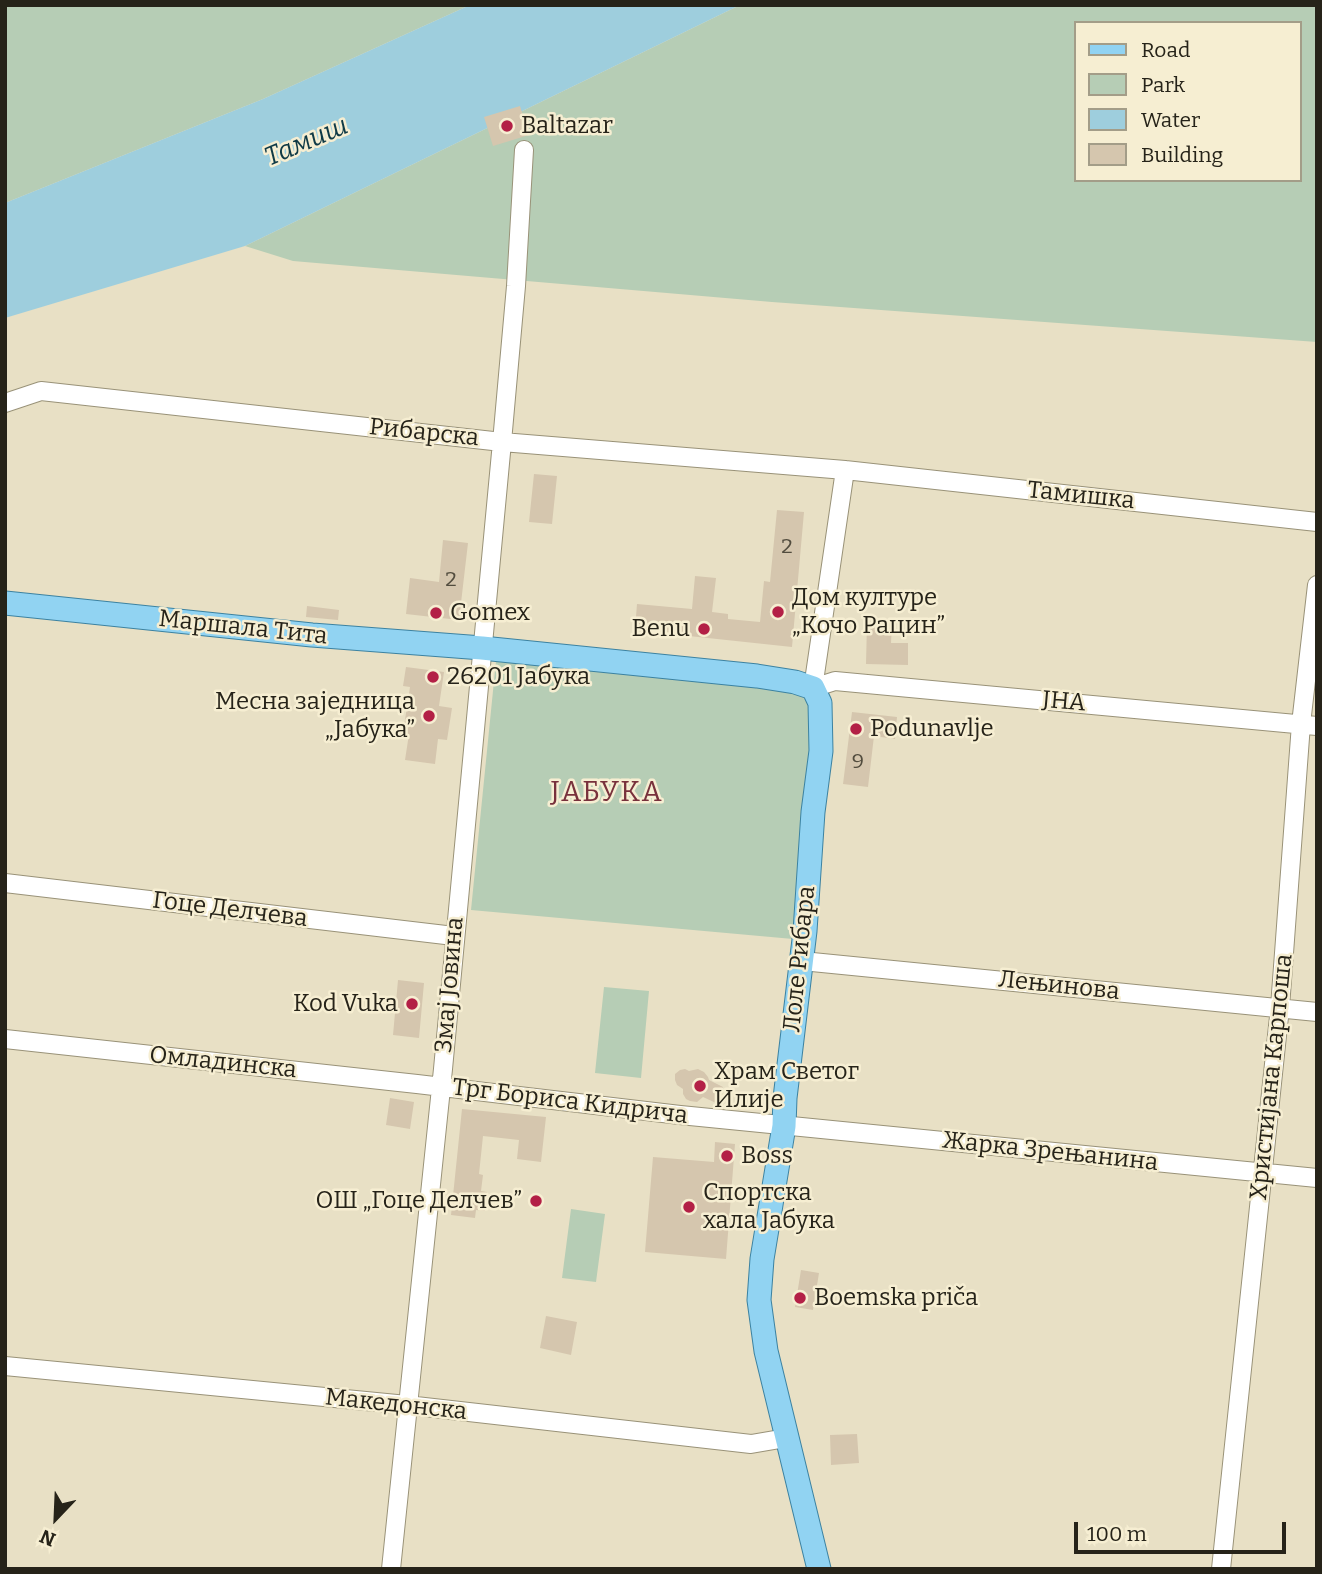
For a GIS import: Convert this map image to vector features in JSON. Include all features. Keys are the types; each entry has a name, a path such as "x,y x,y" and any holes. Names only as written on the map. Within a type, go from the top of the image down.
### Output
{"main road":[{"name":"Маршала Тита","path":"5,603 312,635 482,648"},
{"path":"482,648 795,681 813,688"},
{"name":"Лоле Рибара","path":"813,688 820,703 821,751 813,812 802,961 783,1126 762,1259 759,1300 766,1351 819,1569"}],"street":[{"name":"Змај Јовина","path":"391,1569 502,442 516,286 524,150"},
{"name":"Рибарска","path":"6,403 41,391 502,442 845,470"},
{"path":"5,408 6,403"},
{"name":"Тамишка","path":"845,470 1317,522"},
{"name":"Лоле Рибара","path":"813,688 845,470"},
{"name":"Христијана Карпоша","path":"1221,1569 1309,725 1317,585"},
{"name":"ЈНА","path":"813,688 835,681 1309,725"},
{"name":"Гоце Делчева","path":"5,883 454,936"},
{"name":"Лењинова","path":"802,961 1317,1012"},
{"name":"Омладинска","path":"5,1040 440,1087"},
{"name":"Трг Бориса Кидрича","path":"440,1087 783,1126"},
{"name":"Жарка Зрењанина","path":"783,1126 1317,1178"},
{"name":"Македонска","path":"5,1366 407,1405 751,1444 786,1438"}],"green space":[{"path":"5,5 470,5 263,99 5,203"},
{"path":"740,5 1317,5 1317,342 772,302 293,261 245,246"},
{"path":"496,661 792,688 807,696 814,712 793,939 471,910"},
{"path":"604,987 649,991 641,1078 595,1073"},
{"path":"571,1209 605,1214 596,1282 562,1278"}],"water":[{"name":"Тамиш","path":"470,5 740,5 245,246 5,318 5,203 263,99"}],"building":[{"name":"Baltazar","path":"520,106 529,135 493,146 484,117"},
{"path":"534,474 557,476 552,524 529,522"},
{"path":"777,510 804,512 792,647 635,629 637,604 692,609 695,576 716,578 712,612 728,614 728,619 760,622 764,581 770,582"},
{"path":"443,540 468,543 459,620 406,614 410,578 439,582"},
{"path":"307,606 339,610 338,620 306,617"},
{"path":"867,623 892,623 891,643 908,643 908,665 866,664"},
{"path":"406,667 444,672 439,706 452,708 447,740 438,739 435,764 405,760 409,734 403,733 410,687 403,686"},
{"path":"852,712 897,717 895,739 874,736 868,787 843,784"},
{"path":"398,980 424,983 419,1038 393,1035"},
{"name":"Храм Светог Илије","path":"685,1069 698,1069 704,1072 709,1080 723,1087 716,1103 703,1097 697,1102 686,1099 683,1089 675,1080 675,1074"},
{"path":"390,1098 414,1102 410,1129 386,1125"},
{"path":"462,1109 546,1117 541,1162 517,1159 519,1140 483,1136 479,1174 483,1175 481,1191 487,1192 485,1211 476,1210 475,1218 451,1215"},
{"name":"Спортска хала Јабука","path":"715,1142 735,1144 726,1259 645,1252 653,1157 714,1162"},
{"path":"801,1270 819,1273 813,1310 795,1307"},
{"path":"546,1316 577,1322 571,1355 540,1348"},
{"path":"857,1434 859,1463 831,1465 830,1435"}],"place":[{"name":"Baltazar","path":"507,126"},
{"name":"Дом културе „Кочо Рацин”","path":"778,612"},
{"name":"Gomex","path":"436,613"},
{"name":"Benu","path":"704,629"},
{"name":"26201 Јабука","path":"433,677"},
{"name":"Месна заједница „Јабука”","path":"429,716"},
{"name":"Podunavlje","path":"856,729"},
{"name":"Kod Vuka","path":"412,1004"},
{"name":"Храм Светог Илије","path":"700,1086"},
{"name":"Boss","path":"727,1156"},
{"name":"ОШ „Гоце Делчев”","path":"536,1201"},
{"name":"Спортска хала Јабука","path":"689,1207"},
{"name":"Boemska priča","path":"800,1298"}],"district":[{"name":"ЈАБУКА","path":"607,793"}]}
